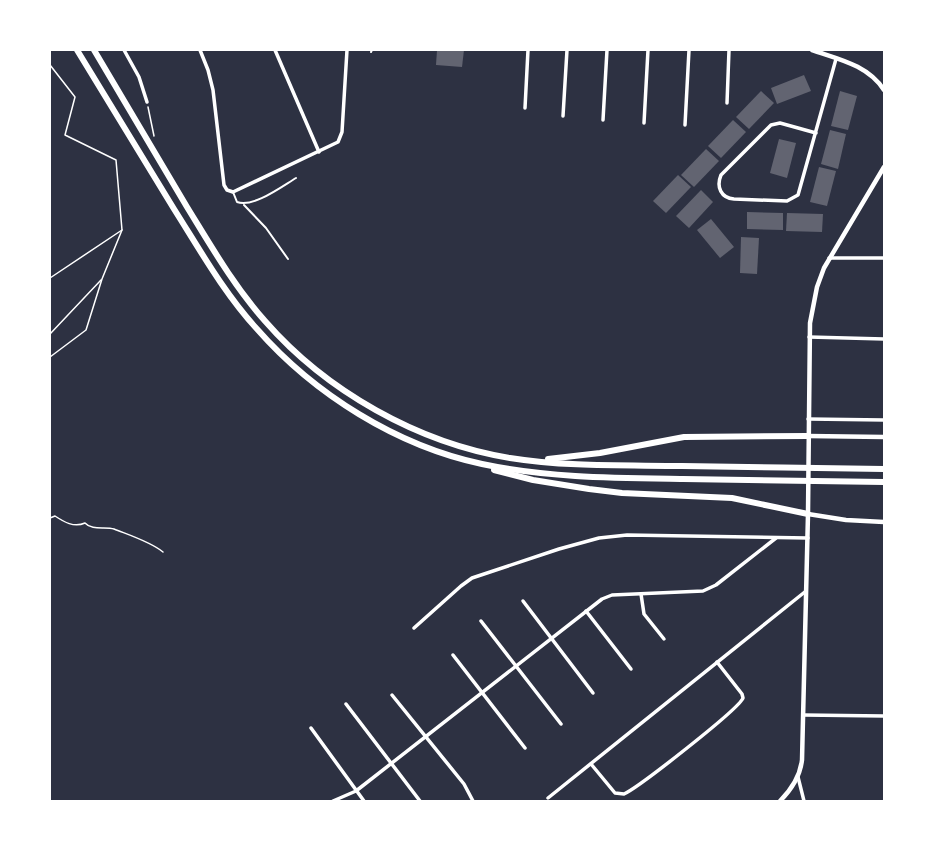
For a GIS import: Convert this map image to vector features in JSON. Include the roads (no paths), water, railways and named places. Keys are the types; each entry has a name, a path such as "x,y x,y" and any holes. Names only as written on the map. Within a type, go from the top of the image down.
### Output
{"highway":[{"path":"76,50 224,286 256,329 274,347 329,393 379,425 423,446 498,471 533,480 589,489 638,494 692,494 732,498 808,514"},
{"path":"94,50 230,274 261,317 294,350 325,376 359,399 408,426 466,448 487,454 528,461 599,465 884,469"},
{"path":"528,461 594,454 684,437 808,436"},
{"path":"480,464 532,472 588,476 884,482"}],"street":[{"path":"124,50 140,77 147,102"},
{"path":"200,50 208,70 213,90 223,182 225,188 233,192 319,152 335,144 340,139 342,132 347,50"},
{"path":"274,50 319,152"},
{"path":"525,108 528,50"},
{"path":"563,116 567,50"},
{"path":"603,120 607,50"},
{"path":"644,124 648,50"},
{"path":"685,124 689,50"},
{"path":"727,103 729,50"},
{"path":"812,50 865,70 878,81 884,90"},
{"path":"816,133 780,123 771,125 721,175 719,186 722,193 728,198 734,199 787,200 795,198 800,191 816,133 836,59"},
{"path":"780,801 798,777 802,760 808,538 809,337 814,300 820,277 828,258 884,167"},
{"path":"828,258 884,258"},
{"path":"809,337 884,339"},
{"path":"808,419 884,420"},
{"path":"808,436 884,437"},
{"path":"808,514 846,520 884,522"},
{"path":"414,628 472,578 590,540 627,535 808,538"},
{"path":"333,801 356,791 607,596 697,592 710,588 776,538"},
{"path":"548,798 806,591"},
{"path":"641,594 644,614 664,639"},
{"path":"523,601 593,693"},
{"path":"586,611 631,669"},
{"path":"481,621 561,724"},
{"path":"453,655 525,748"},
{"path":"591,764 615,793 624,794 716,725 738,705 743,698 742,694 717,662"},
{"path":"392,695 464,784 473,801"},
{"path":"346,704 420,801"},
{"path":"803,715 884,716"},
{"path":"311,728 364,801"},
{"path":"798,777 804,801"}],"lane":[{"path":"233,192 237,202 244,204 254,202 296,178"},
{"path":"244,204 266,228 288,259"}]}
